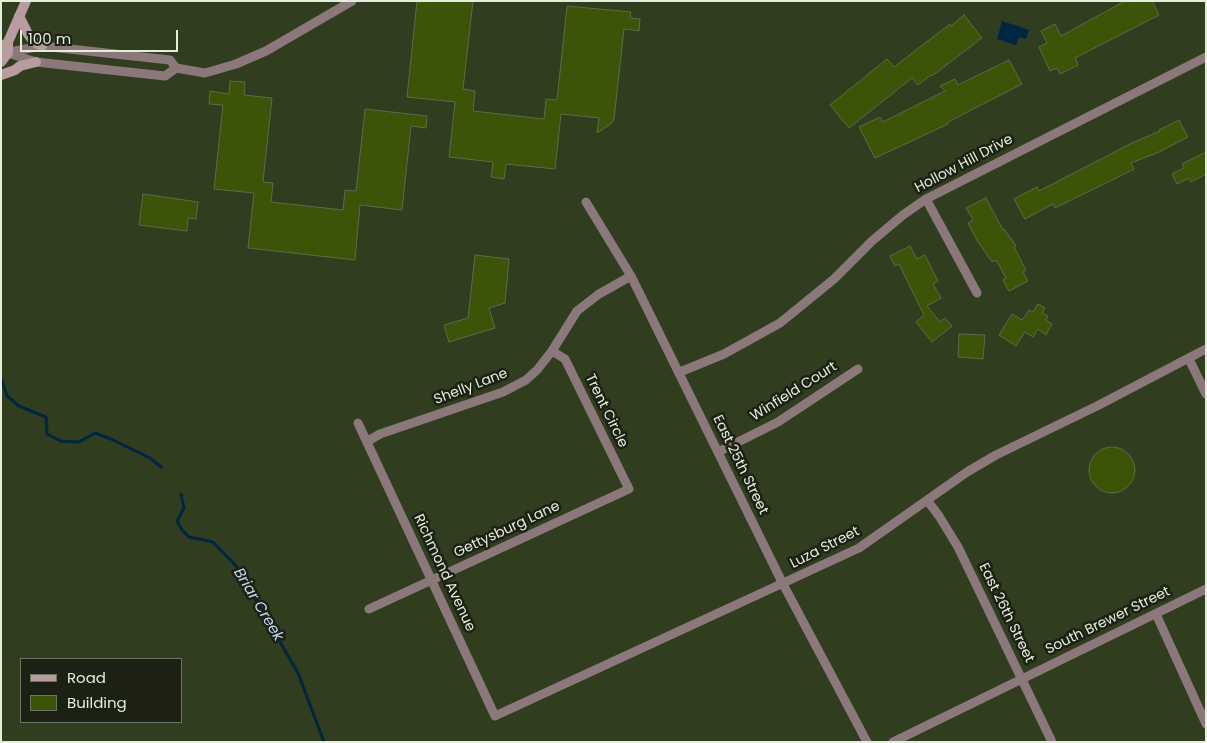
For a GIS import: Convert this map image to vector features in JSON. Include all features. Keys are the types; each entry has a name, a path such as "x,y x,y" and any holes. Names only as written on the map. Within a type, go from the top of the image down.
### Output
{"main road":[{"path":"1,62 26,1"},
{"path":"19,16 34,42 42,46"},
{"path":"1,75 20,66 36,62"}],"street":[{"path":"6,48 42,46 170,60 176,68 204,73 236,64 266,50 352,1"},
{"path":"6,48 36,62 165,76 176,68"},
{"name":"Hollow Hill Drive","path":"680,372 724,354 780,323 834,279 872,241 926,198 1206,57"},
{"path":"926,198 977,293"},
{"name":"East 25th Street","path":"586,202 631,276 783,584 867,742"},
{"name":"Shelly Lane","path":"368,441 380,434 503,392 526,380 537,370 552,351 577,311 599,294 631,276"},
{"name":"Luza Street","path":"495,716 859,548 967,472 996,455 1206,350"},
{"name":"Trent Circle","path":"552,351 565,359 630,489"},
{"path":"1189,358 1206,394"},
{"name":"Winfield Court","path":"718,452 778,422 858,369"},
{"name":"Richmond Avenue","path":"358,423 495,716"},
{"name":"Gettysburg Lane","path":"369,609 630,489"},
{"name":"East 26th Street","path":"927,500 958,547 1052,742"},
{"name":"South Brewer Street","path":"893,742 1206,589"},
{"path":"1156,614 1206,724"}],"water":[{"path":"1002,21 1029,30 1026,39 1019,37 1016,45 997,39"}],"building":[{"path":"417,1 473,1 463,89 475,91 473,111 544,119 546,99 557,100 567,6 631,12 630,18 640,19 639,31 624,29 612,123 597,133 599,118 561,114 555,169 506,164 504,179 491,177 493,162 449,157 455,102 407,97"},
{"path":"1125,1 1152,1 1159,15 1075,58 1078,65 1060,74 1057,68 1050,71 1039,47 1047,43 1041,31 1055,24 1061,36"},
{"path":"964,15 982,38 932,76 918,85 912,78 849,128 830,105 887,59 894,67"},
{"path":"1009,60 1022,84 948,122 948,124 875,158 859,127 880,117 883,122 945,91 940,86 955,79 958,85"},
{"path":"230,81 245,82 244,95 272,98 263,182 273,183 271,202 343,210 345,190 356,191 365,109 427,116 426,128 411,126 402,210 360,205 355,260 248,248 254,193 214,189 223,105 209,104 210,91 229,94"},
{"path":"1179,120 1188,137 1159,152 1131,163 1134,169 1055,208 1053,204 1025,219 1014,199 1037,187 1039,191"},
{"path":"1206,152 1206,174 1191,182 1189,178 1177,184 1172,174 1184,168 1182,164"},
{"path":"143,194 198,202 196,219 188,218 187,231 139,225"},
{"path":"986,198 1003,230 1016,246 1014,247 1026,270 1023,272 1028,281 1009,291 1003,280 1006,278 996,260 992,262 968,223 973,220 966,208"},
{"path":"910,246 917,259 925,255 938,281 933,284 941,298 927,306 940,322 945,318 952,326 932,342 916,322 924,315 899,264 895,266 890,256"},
{"path":"475,255 509,259 505,303 489,308 495,328 449,342 444,325 468,318"},
{"path":"1038,304 1045,308 1042,313 1048,316 1046,320 1052,324 1046,335 1038,329 1033,337 1025,332 1016,346 999,335 1012,314 1022,320 1029,310 1033,312"},
{"path":"959,334 985,335 983,359 958,357"},
{"path":"1112,447 1125,451 1131,457 1135,470 1131,483 1125,489 1112,493 1099,489 1093,483 1089,470 1093,457 1099,451"}],"waterway":[{"name":"Briar Creek","path":"1,378 7,396 19,406 46,417 47,434 61,441 79,442 95,433 150,458 161,467"},
{"name":"Briar Creek","path":"181,494 184,508 177,521 182,530 189,537 213,542 236,566 298,673 324,742"}]}
